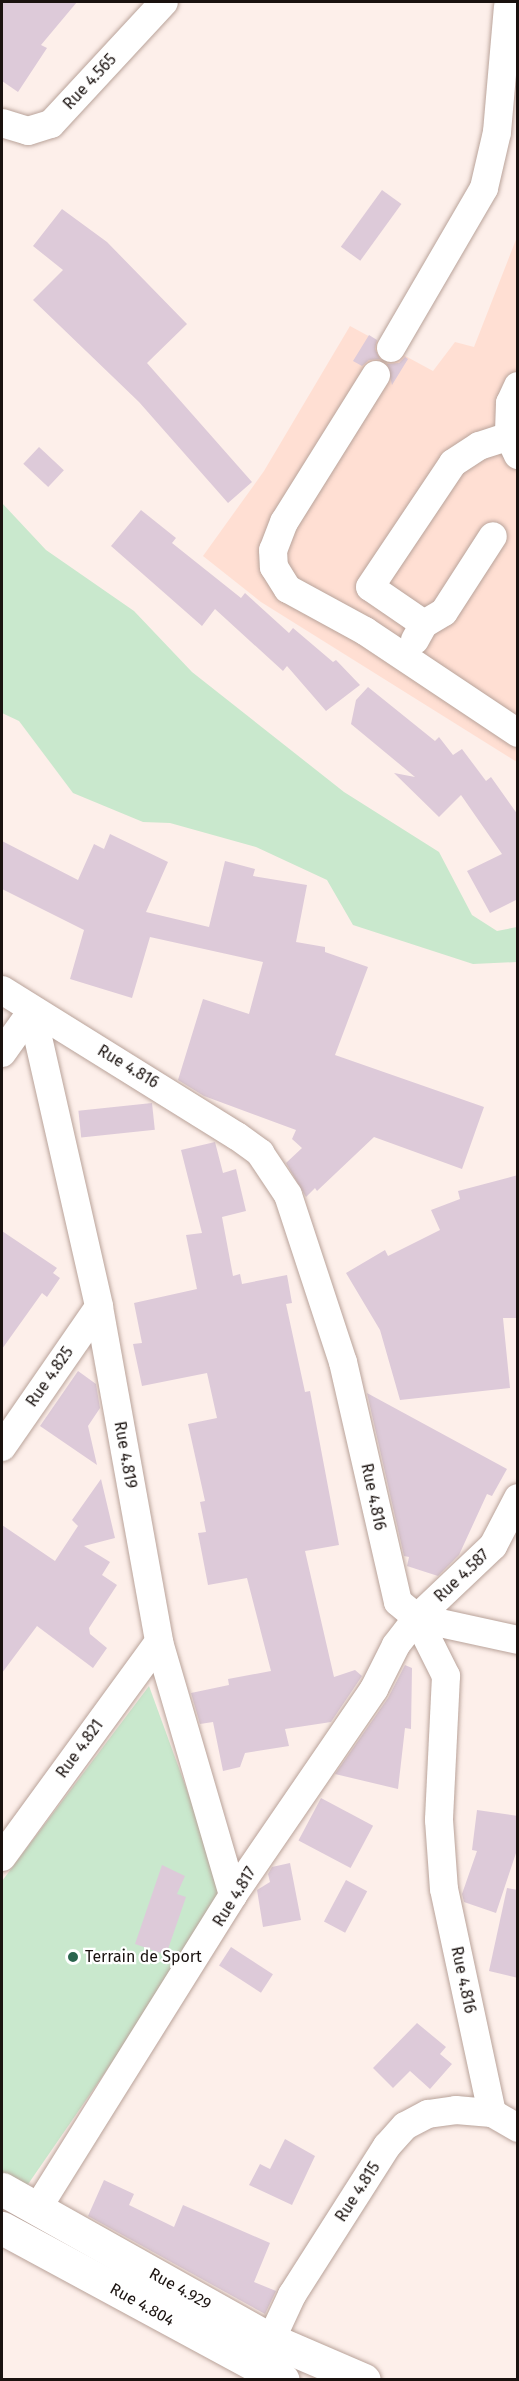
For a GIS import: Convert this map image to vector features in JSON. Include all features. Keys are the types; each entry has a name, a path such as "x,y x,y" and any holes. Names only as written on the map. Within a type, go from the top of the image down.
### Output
{"main road":[{"name":"Rue 4.929","path":"2,2189 37,2209 265,2367 364,2379"},
{"name":"Rue 4.804","path":"2,2228 265,2367"}],"street":[{"name":"Rue 4.565","path":"2,123 28,131 51,124 165,2"},
{"path":"391,348 484,188 497,132 508,7"},
{"path":"376,375 284,522 273,550 274,567 288,589 405,658 518,733"},
{"path":"424,624 370,587 453,463 479,446 513,445 510,403 518,386"},
{"path":"405,658 424,624 444,612 493,536"},
{"name":"Rue 4.816","path":"2,990 32,1011 147,1077 237,1136 276,1173 288,1195 344,1362 399,1602 417,1618 446,1676 439,1820 444,1889 492,2113"},
{"path":"2,1053 32,1011"},
{"name":"Rue 4.819","path":"32,1011 99,1307 159,1642 233,1895"},
{"name":"Rue 4.825","path":"2,1447 99,1307"},
{"name":"Rue 4.587","path":"417,1618 493,1546 518,1498"},
{"path":"417,1618 518,1640"},
{"name":"Rue 4.817","path":"37,2209 233,1895 374,1689 396,1645 417,1618"},
{"name":"Rue 4.821","path":"2,1857 159,1642"},
{"name":"Rue 4.815","path":"265,2367 304,2277 387,2146 405,2126 428,2114 456,2110 492,2113"},
{"path":"492,2113 518,2128"}],"shaded area":[{"path":"517,237 517,762 261,602 203,556 264,471 350,326 433,371 455,342 474,347"}],"green space":[{"path":"2,503 46,550 134,611 192,672 344,792 439,852 472,915 497,931 517,927 517,962 473,964 353,925 327,880 256,847 170,823 143,822 73,793 19,721 2,713"},
{"path":"149,1686 226,1897 22,2193 2,2179 2,1881"}],"building":[{"path":"2,2 77,2 41,45 47,48 18,92 2,81"},
{"path":"382,190 401,204 360,261 341,247"},
{"path":"62,209 107,242 187,324 147,363 252,482 228,503 139,402 33,300 63,270 33,246"},
{"path":"369,335 377,340 375,349 380,359 369,360 362,366 353,361"},
{"path":"405,357 408,359 392,385 387,364 399,363"},
{"path":"39,447 64,470 48,487 23,464"},
{"path":"141,510 176,538 172,543 241,598 245,593 289,633 293,628 333,662 336,660 360,685 326,711 287,666 283,671 215,609 202,626 111,546"},
{"path":"368,687 435,741 439,737 453,755 462,749 486,781 491,777 518,815 518,899 490,913 467,871 502,854 461,795 439,817 394,773 415,777 351,724 356,700"},
{"path":"110,834 168,862 146,912 209,927 225,861 255,869 253,876 307,885 296,942 325,947 325,952 368,967 335,1055 484,1107 462,1169 374,1137 317,1191 315,1188 306,1197 286,1163 302,1148 292,1139 296,1130 204,1096 178,1080 203,999 249,1014 263,962 150,937 132,998 70,979 84,930 2,889 2,841 78,880 94,844 104,849"},
{"path":"152,1103 155,1130 81,1138 78,1111"},
{"path":"215,1142 223,1173 236,1169 246,1211 222,1217 233,1276 240,1274 242,1284 287,1275 292,1303 286,1304 305,1392 310,1391 339,1545 305,1551 334,1677 355,1670 362,1676 331,1722 285,1729 289,1746 245,1753 240,1767 223,1771 213,1722 200,1724 191,1693 229,1685 228,1679 271,1671 247,1578 208,1585 198,1533 206,1532 200,1502 205,1501 188,1424 217,1418 207,1373 142,1386 133,1344 142,1343 134,1303 197,1289 186,1235 202,1233 181,1150"},
{"path":"518,1175 518,1318 503,1318 510,1388 400,1400 380,1330 346,1273 385,1250 388,1256 440,1230 431,1210 460,1199 458,1191"},
{"path":"2,1231 57,1268 53,1273 60,1278 47,1297 42,1293 2,1349"},
{"path":"78,1371 96,1384 100,1408 88,1426 97,1465 40,1426"},
{"path":"367,1393 507,1469 492,1496 487,1494 459,1555 438,1576 407,1566 409,1557 404,1556"},
{"path":"101,1479 115,1538 84,1546 110,1562 102,1575 117,1585 89,1628 90,1634 107,1648 93,1668 37,1626 2,1673 2,1525 55,1561 78,1526 72,1520"},
{"path":"405,1665 412,1668 411,1729 405,1728 398,1789 335,1774 388,1698"},
{"path":"321,1798 373,1826 351,1868 298,1840"},
{"path":"477,1810 518,1816 518,1847 496,1913 464,1902 462,1894 477,1851 472,1850"},
{"path":"290,1863 301,1920 263,1927 257,1890 270,1882 268,1874 272,1867"},
{"path":"162,1865 185,1876 177,1894 186,1897 166,1955 135,1944"},
{"path":"346,1880 367,1891 345,1933 324,1921"},
{"path":"507,1888 518,1890 518,1978 489,1971"},
{"path":"231,1947 273,1974 261,1993 219,1965"},
{"path":"417,2023 446,2047 440,2054 452,2064 430,2089 410,2071 393,2088 373,2068"},
{"path":"285,2139 315,2156 292,2205 249,2185 260,2164 270,2169"},
{"path":"104,2180 134,2194 129,2205 174,2227 183,2205 270,2243 254,2282 276,2291 265,2314 88,2216"}],"place":[{"name":"Terrain de Sport","path":"73,1957"}]}
